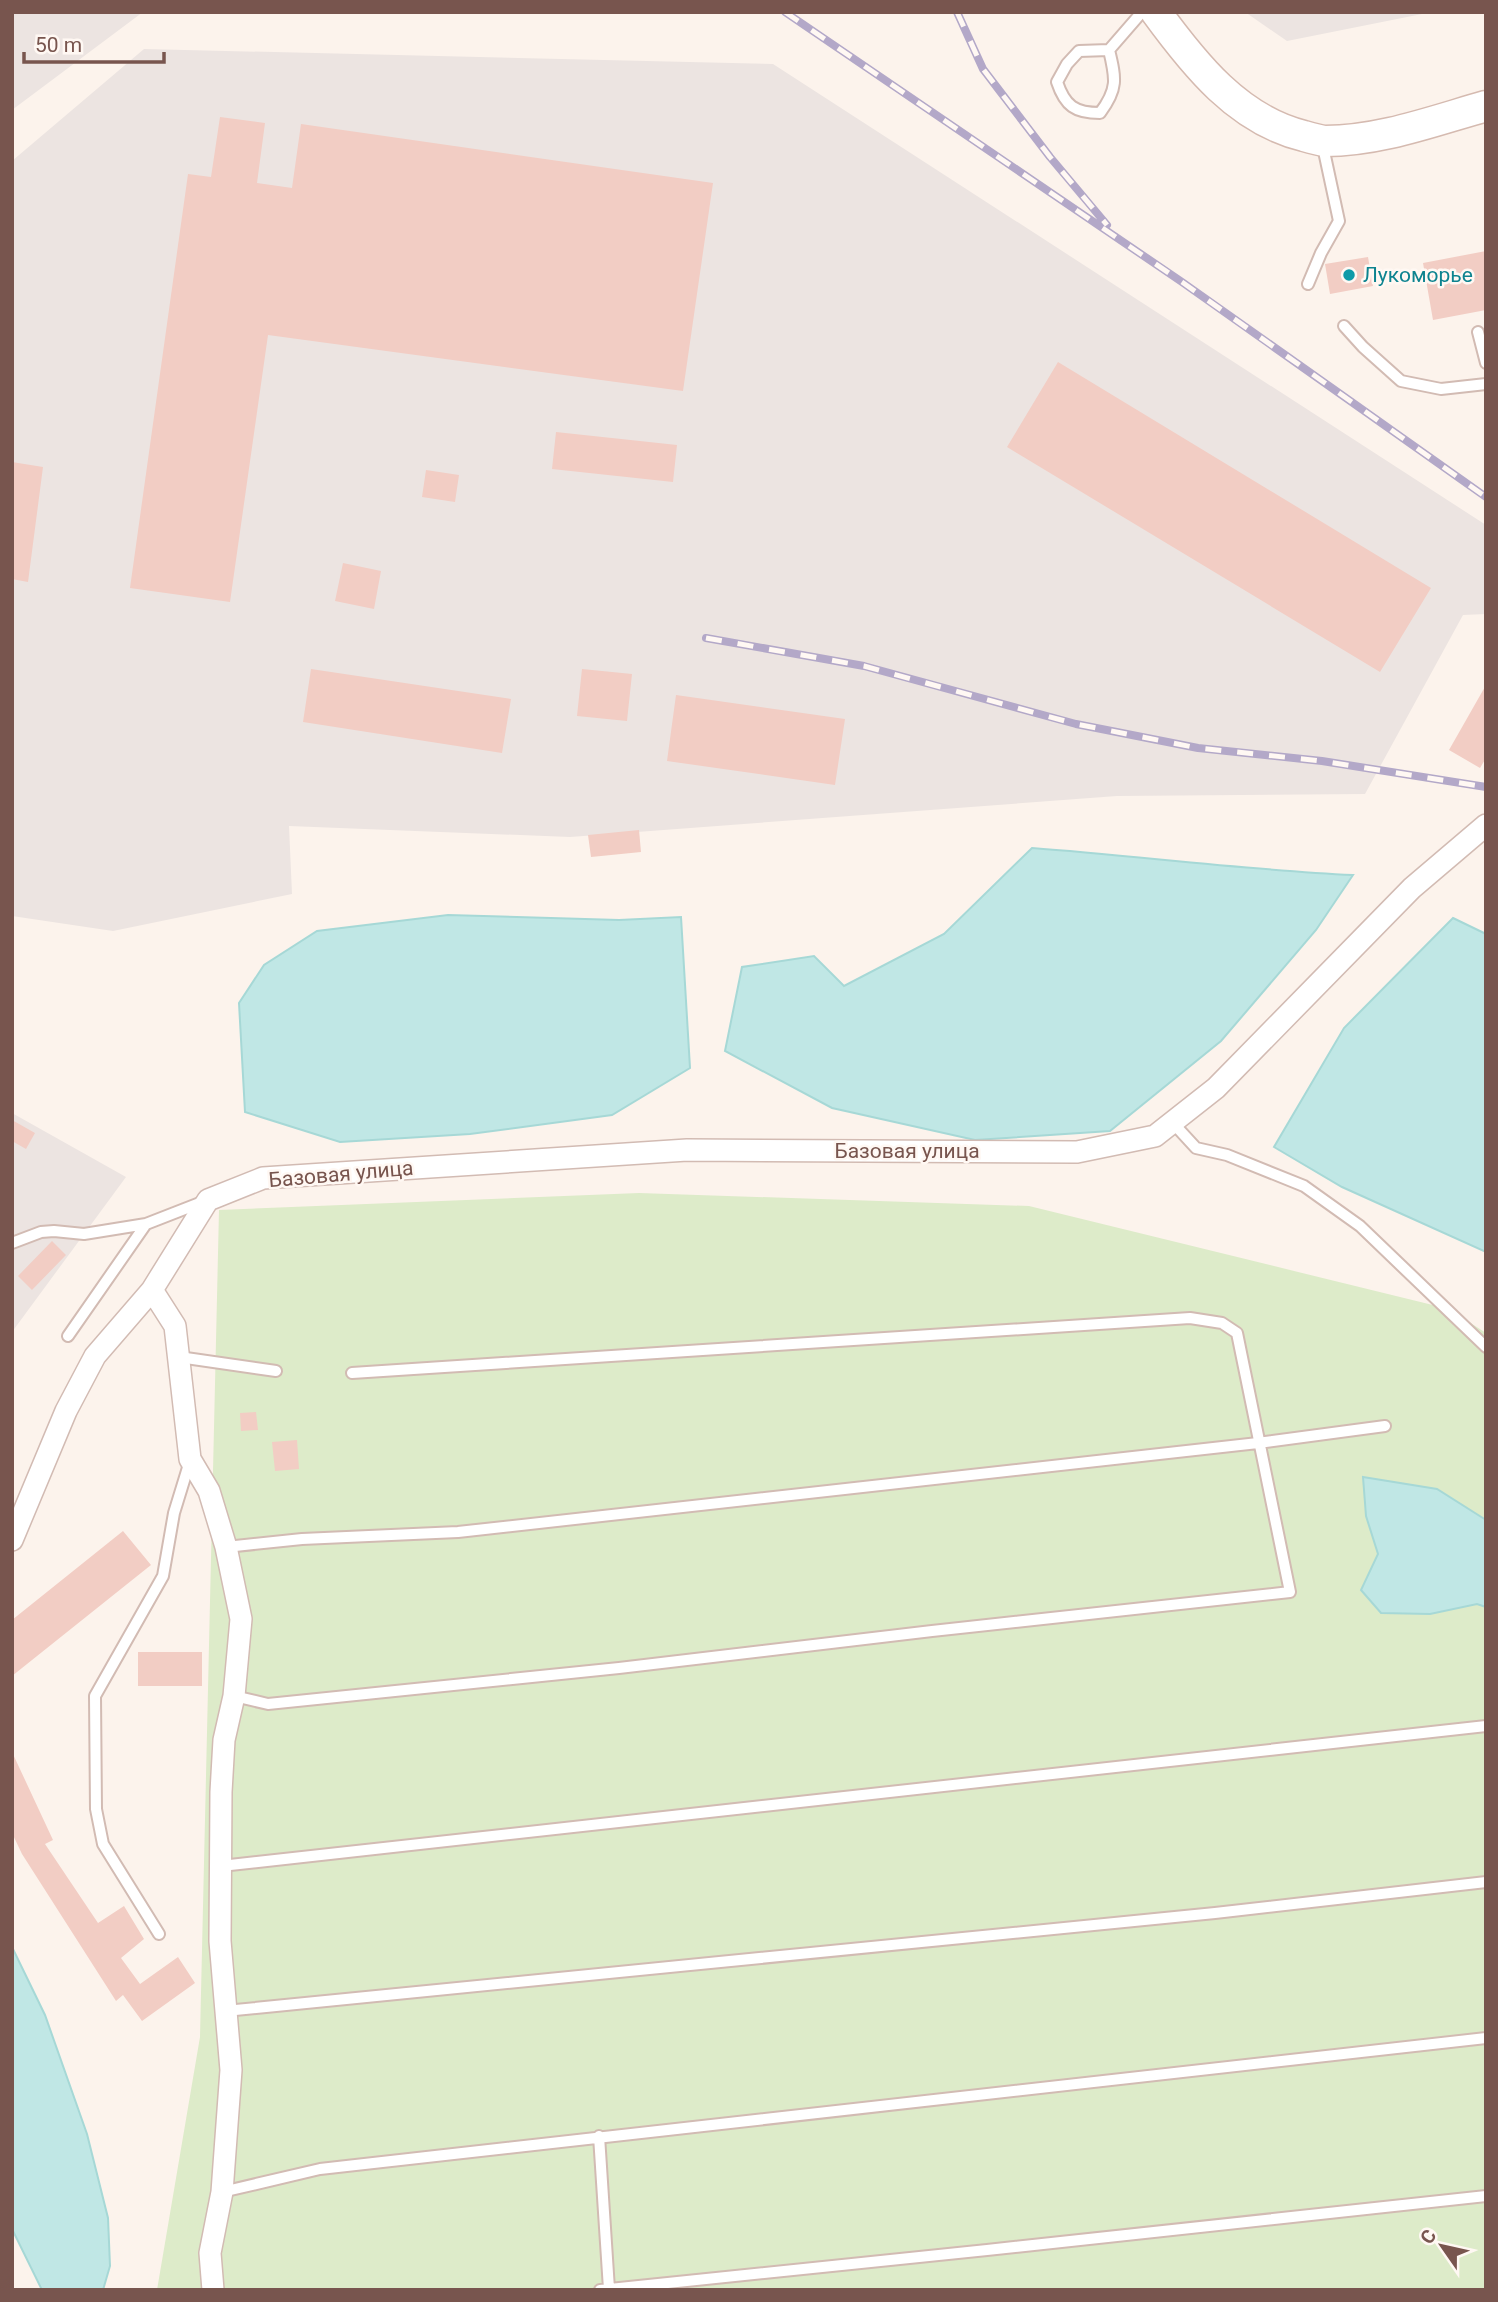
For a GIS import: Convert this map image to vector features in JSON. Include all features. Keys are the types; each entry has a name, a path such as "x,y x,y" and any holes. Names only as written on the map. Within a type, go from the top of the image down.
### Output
{"street":[{"path":"1156,12 1184,51 1223,91 1254,116 1280,131 1322,141 1356,139 1401,131 1486,106"},
{"name":"Базовая улица","path":"208,1199 263,1178 687,1150 1077,1152 1155,1136 1216,1088 1412,888 1486,825"},
{"path":"12,1540 66,1411 95,1356 152,1290 208,1199"},
{"path":"152,1290 175,1326 190,1458 209,1491 226,1547 241,1619 234,1696 224,1740 221,1792 220,1941 231,2070 222,2193 210,2253 213,2290"}],"lane":[{"path":"1109,50 1115,76 1112,97 1100,113 1080,113 1062,97 1057,82 1067,64 1079,51 1109,50 1142,12"},
{"path":"1308,285 1321,253 1339,221 1322,141"},
{"path":"1344,326 1401,382 1441,389 1486,384"},
{"path":"1478,332 1486,363"},
{"path":"1173,1123 1196,1148 1227,1155 1304,1185 1360,1226 1486,1347"},
{"path":"12,1243 41,1232 84,1234 146,1224 208,1199"},
{"path":"68,1336 146,1224"},
{"path":"234,1696 268,1704 619,1668 1290,1592 1237,1333 1222,1322 1189,1318 352,1373"},
{"path":"179,1357 276,1371"},
{"path":"226,1547 302,1539 458,1532 1258,1443 1385,1426"},
{"path":"159,1934 103,1844 96,1810 95,1696 163,1576 174,1513 190,1458"},
{"path":"221,1866 1486,1727"},
{"path":"225,2011 1215,1913 1486,1882"},
{"path":"222,2193 320,2169 1486,2038"},
{"path":"599,2136 605,2289 1486,2196"}],"shaded area":[{"path":"12,12 143,12 12,110"},
{"path":"1245,12 1432,12 1287,41"},
{"path":"144,49 773,64 1486,525 1486,614 1463,615 1365,794 1117,796 570,837 289,826 292,894 113,931 12,916 12,161"},
{"path":"12,1113 126,1177 12,1332"}],"green space":[{"path":"639,1193 1029,1206 1449,1309 1486,1333 1486,2290 157,2290 200,2037 219,1210"}],"water":[{"path":"1032,848 1353,875 1316,930 1221,1041 1110,1131 975,1140 832,1108 725,1051 742,967 814,956 844,986 944,934"},
{"path":"448,915 619,920 681,917 690,1068 612,1115 470,1134 340,1142 245,1112 239,1003 264,965 317,931"},
{"path":"1453,918 1486,934 1486,1252 1342,1187 1274,1147 1344,1028"},
{"path":"1363,1477 1437,1489 1486,1520 1486,1607 1477,1604 1430,1614 1381,1613 1361,1590 1378,1554 1366,1516"},
{"path":"12,1947 45,2015 87,2134 108,2218 110,2266 103,2290 42,2290 12,2229"}],"building":[{"path":"220,117 265,123 257,183 292,188 301,124 713,183 683,391 268,335 230,602 130,588 188,174 211,177"},
{"path":"1486,251 1486,310 1433,320 1423,263"},
{"name":"Лукоморье","path":"1368,257 1373,286 1330,294 1325,264"},
{"path":"1058,362 1431,588 1380,672 1007,447"},
{"path":"556,432 677,445 673,482 552,469"},
{"path":"12,462 43,467 28,582 12,579"},
{"path":"426,470 459,475 455,502 422,497"},
{"path":"343,563 381,571 374,609 335,601"},
{"path":"311,669 511,699 502,753 303,722"},
{"path":"582,669 632,674 627,721 577,716"},
{"path":"1486,685 1486,758 1480,768 1449,750"},
{"path":"676,695 845,719 835,785 667,761"},
{"path":"639,830 641,852 591,857 588,835"},
{"path":"12,1120 35,1133 26,1149 12,1141"},
{"path":"52,1241 66,1255 32,1290 18,1276"},
{"path":"256,1412 258,1430 241,1431 240,1413"},
{"path":"297,1440 299,1469 275,1471 272,1442"},
{"path":"123,1531 151,1565 12,1676 12,1620"},
{"path":"138,1652 202,1652 202,1686 138,1686"},
{"path":"12,1752 53,1840 45,1844 98,1923 124,1906 144,1939 121,1958 140,1984 178,1957 195,1983 142,2021 123,1995 116,2001 22,1854 12,1833"}],"railway":[{"path":"785,12 1182,282 1486,497"},
{"path":"957,12 983,69 1050,157 1107,225"},
{"path":"706,638 864,666 1076,724 1198,748 1322,761 1486,787"}],"place":[{"name":"Лукоморье","path":"1349,275"}]}
